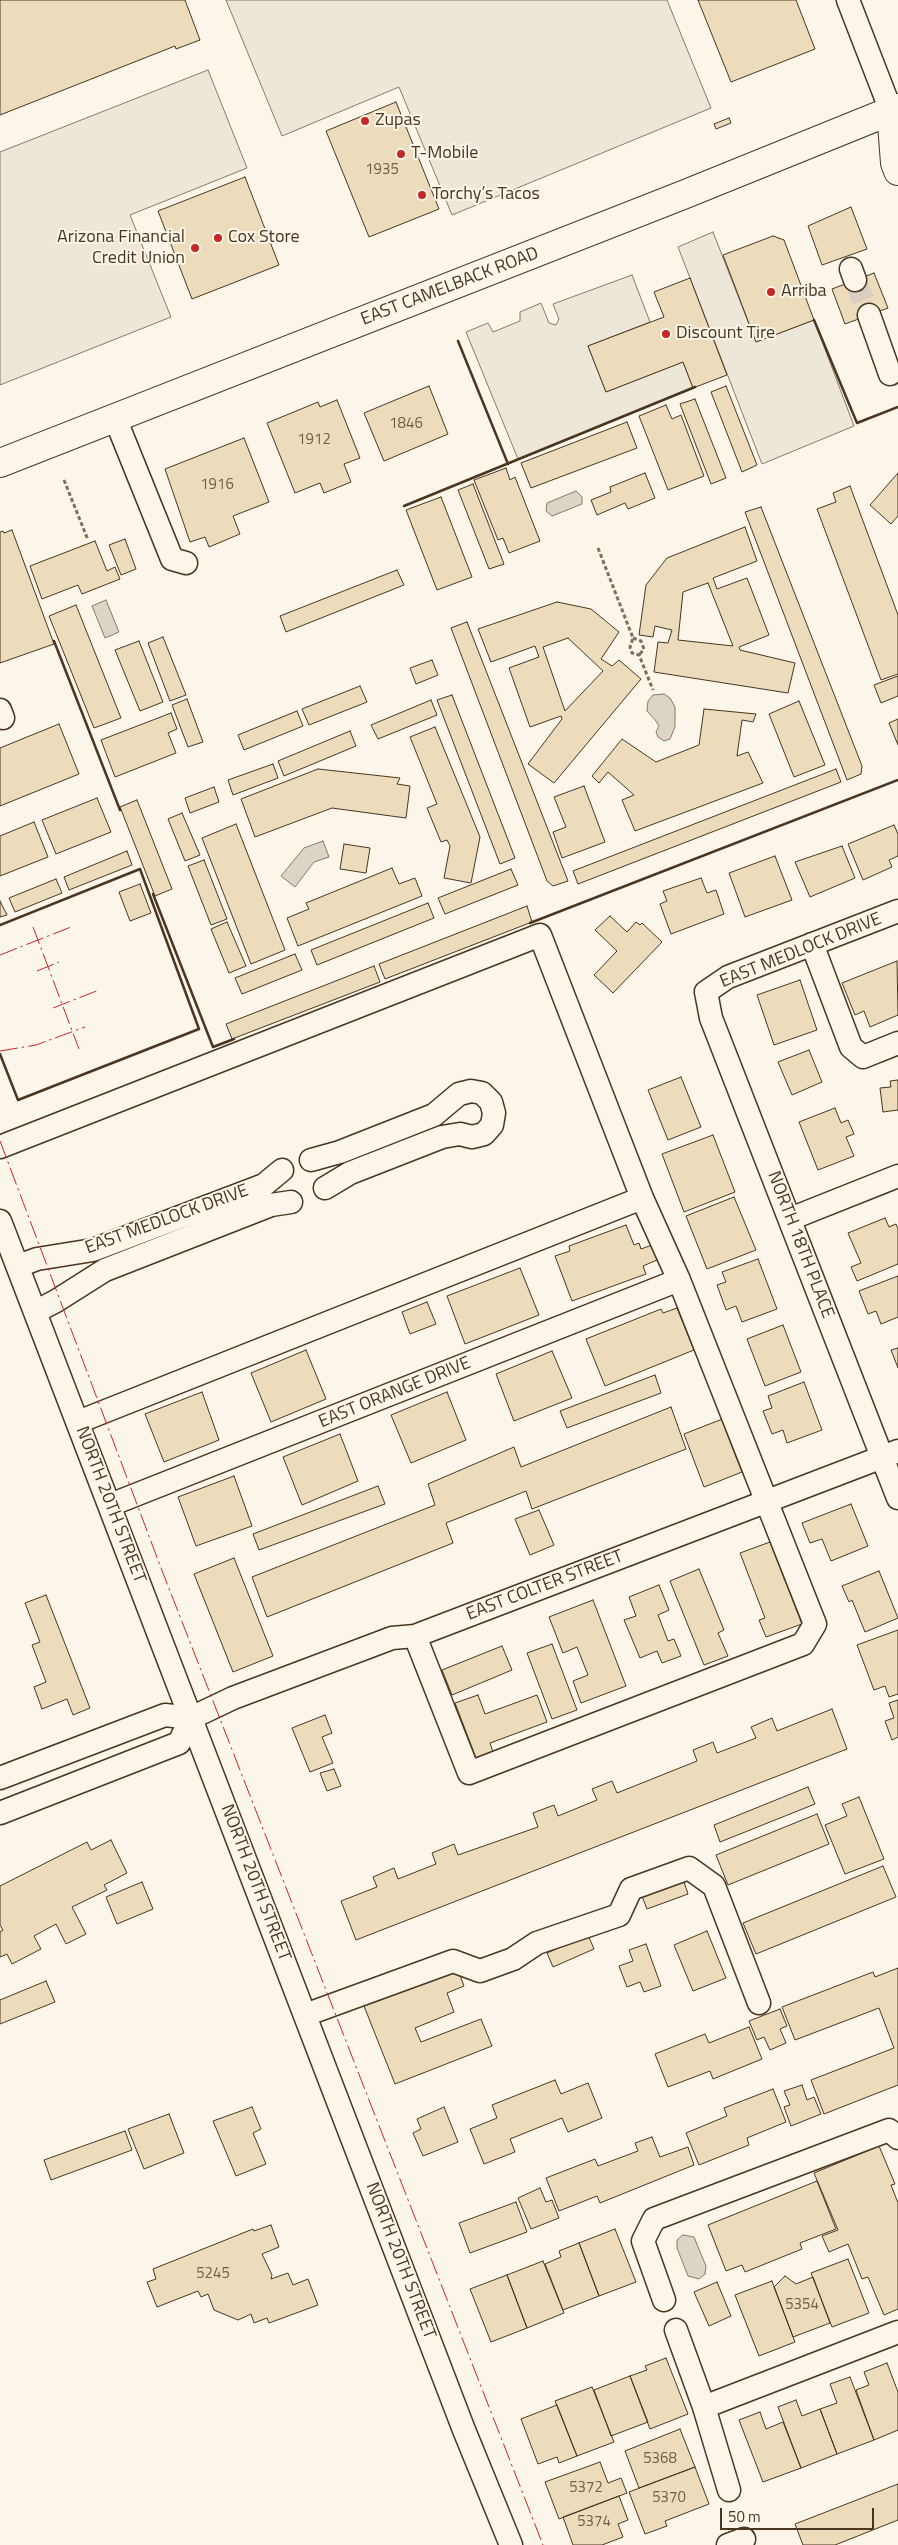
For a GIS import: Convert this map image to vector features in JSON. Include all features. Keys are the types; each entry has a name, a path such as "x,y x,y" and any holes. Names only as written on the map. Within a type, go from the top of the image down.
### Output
{"main road":[{"path":"896,112 895,163 898,171"},
{"name":"EAST CAMELBACK ROAD","path":"0,463 896,112"}],"street":[{"path":"848,0 896,112"},
{"path":"869,315 890,374"},
{"path":"115,418 172,560 186,563"},
{"name":"EAST MEDLOCK DRIVE","path":"706,992 728,977 898,911"},
{"path":"0,1147 540,935 642,1198 679,1280 815,1624 803,1644 469,1773 414,1636"},
{"path":"812,944 851,1047 863,1056 898,1043"},
{"name":"NORTH 18TH PLACE","path":"706,992 711,1018 790,1219 890,1454 898,1498"},
{"name":"EAST MEDLOCK DRIVE","path":"18,1266 36,1259 93,1250 264,1185 294,1160 301,1158 311,1160 340,1152 434,1115 459,1094 471,1091 482,1094 491,1102 494,1113 492,1125 484,1134 472,1137 460,1134 442,1137 350,1173 325,1188 311,1203 304,1205 291,1202 271,1205 106,1270 35,1312"},
{"path":"311,1160 321,1168 324,1174 325,1188"},
{"path":"282,1170 279,1184 281,1192 291,1202"},
{"path":"790,1219 898,1176"},
{"path":"78,1422 642,1198"},
{"name":"NORTH 20TH STREET","path":"0,1221 511,2545"},
{"name":"EAST ORANGE DRIVE","path":"110,1505 679,1280"},
{"name":"EAST COLTER STREET","path":"191,1718 233,1698 392,1638 414,1636 890,1454"},
{"path":"0,1778 166,1714 191,1718 179,1743 0,1812"},
{"path":"305,2015 453,1961 480,1971 513,1959 537,1943 619,1915 631,1889 689,1868 714,1886 759,2003"},
{"path":"664,2300 643,2241 654,2219 889,2130 898,2138"},
{"path":"676,2330 704,2407 729,2490"},
{"path":"704,2407 898,2332"}],"path":[{"path":"64,480 88,540"},
{"path":"598,548 633,638 630,647 632,653 639,655"},
{"path":"633,638 641,641 644,649 639,655"},
{"path":"639,655 653,690"}],"shaded area":[{"path":"226,0 667,0 711,108 452,215 399,87 282,136"},
{"path":"208,70 247,168 130,215 171,317 0,385 0,152"},
{"path":"713,232 756,342 814,320 854,426 762,464 678,247"},
{"path":"632,275 650,322 588,346 606,392 683,362 693,388 518,459 466,332 488,323 493,332 520,321 520,312 541,303 549,323 556,325 559,319 553,304"},
{"path":"576,491 582,497 582,504 552,516 546,511 547,503"},
{"path":"106,600 119,632 105,638 92,606"},
{"path":"664,694 670,698 675,707 675,727 670,739 664,741 658,737 656,732 659,726 647,711 648,701 653,695"},
{"path":"323,841 329,857 314,862 295,887 281,876 304,848"},
{"path":"683,2235 694,2237 706,2266 705,2274 699,2279 688,2276 677,2248 677,2240"}],"building":[{"path":"0,0 185,0 200,40 176,49 175,46 0,115"},
{"path":"698,0 796,0 815,49 731,82"},
{"path":"396,102 439,209 369,237 326,131"},
{"path":"729,118 731,123 716,129 714,124"},
{"name":"Cox Store","path":"245,177 279,265 192,299 158,211"},
{"path":"851,207 867,249 822,265 808,226"},
{"name":"Arriba","path":"773,236 784,240 814,320 756,342 723,255"},
{"path":"874,273 888,308 845,324 832,289"},
{"name":"Discount Tire","path":"690,278 727,375 693,388 683,362 606,392 588,346 664,317 654,292"},
{"path":"429,386 448,434 384,461 364,413"},
{"path":"726,386 757,465 742,472 711,392"},
{"path":"695,399 726,478 711,484 680,404"},
{"path":"337,400 360,458 344,464 351,482 324,493 320,483 295,493 267,423 318,402 320,407"},
{"path":"666,405 672,419 681,415 704,476 668,490 639,416"},
{"path":"627,422 637,448 531,488 521,463"},
{"path":"244,438 269,502 233,516 240,534 209,547 205,537 190,542 165,469"},
{"path":"506,468 510,480 515,477 540,541 509,553 503,538 498,540 474,480"},
{"path":"645,473 655,498 628,509 625,503 597,515 591,500 611,492 610,487"},
{"path":"898,473 898,516 891,524 870,505"},
{"path":"473,484 504,564 489,569 458,490"},
{"path":"850,486 898,615 898,674 881,680 817,509 836,502 833,493"},
{"path":"441,497 472,577 437,590 406,510"},
{"path":"761,507 862,766 861,774 847,780 745,512"},
{"path":"745,527 757,561 713,578 717,589 747,578 769,635 739,647 740,650 795,663 788,693 654,672 658,642 668,643 672,630 655,626 653,637 639,635 646,585 667,558","holes":["708,583 733,646 678,640 683,592"]},
{"path":"12,530 54,644 0,663 0,532 3,531 4,533"},
{"path":"125,539 136,569 121,575 109,545"},
{"path":"95,541 107,571 115,567 120,579 82,594 78,585 42,599 30,566"},
{"path":"397,570 404,585 286,632 280,616"},
{"path":"557,602 591,609 619,632 601,659 612,666 619,660 641,679 554,783 528,764 562,719 561,716 530,727 509,668 539,657 535,646 491,662 478,629","holes":["568,638 603,671 565,711 543,647"]},
{"path":"76,605 121,718 94,728 49,616"},
{"path":"467,622 568,881 553,886 547,881 451,628"},
{"path":"163,637 186,695 170,701 148,643"},
{"path":"139,641 163,702 140,711 115,650"},
{"path":"432,660 438,675 416,684 410,668"},
{"path":"898,676 898,696 881,703 874,685"},
{"path":"360,686 367,702 309,725 302,709"},
{"path":"452,695 515,858 500,864 437,700"},
{"path":"187,699 203,742 188,747 172,705"},
{"path":"431,700 437,715 378,739 371,725"},
{"path":"799,701 825,765 794,777 769,714"},
{"path":"704,709 756,714 753,722 742,720 737,756 748,752 763,783 635,831 622,800 634,795 608,772 599,783 592,776 622,739 656,762 699,745"},
{"path":"297,711 303,726 244,750 238,735"},
{"path":"171,713 177,729 168,733 176,753 115,777 101,740"},
{"path":"898,719 898,745 889,723"},
{"path":"59,724 79,774 0,806 0,748"},
{"path":"435,727 480,837 471,883 444,878 450,846 447,840 441,842 427,808 437,804 410,737"},
{"path":"350,731 356,746 284,776 278,761"},
{"path":"273,764 278,778 233,795 228,780"},
{"path":"318,769 400,778 397,784 410,786 406,818 332,808 255,837 241,799"},
{"path":"836,769 841,782 578,884 573,871"},
{"path":"584,786 605,842 562,858 553,832 566,827 554,797"},
{"path":"214,787 219,802 190,813 185,798"},
{"path":"97,798 111,832 56,854 42,820"},
{"path":"137,800 172,889 155,896 120,807"},
{"path":"182,813 200,855 185,861 168,819"},
{"path":"34,822 48,857 0,876 0,836"},
{"path":"236,824 285,950 251,964 202,838"},
{"path":"894,825 898,834 898,856 889,860 892,867 863,880 848,844"},
{"path":"344,844 370,848 366,873 340,869"},
{"path":"842,846 855,878 810,897 795,862"},
{"path":"127,851 132,865 69,890 64,877"},
{"path":"775,856 792,900 745,917 729,873"},
{"path":"204,860 227,919 211,925 188,866"},
{"path":"392,868 399,884 415,878 422,896 298,946 287,918 309,909 306,903"},
{"path":"511,869 518,885 445,914 438,898"},
{"path":"701,878 707,893 716,890 724,914 671,934 660,904 667,901 663,891"},
{"path":"56,879 62,893 15,912 9,898"},
{"path":"140,884 151,913 130,921 119,892"},
{"path":"0,901 7,915 0,917"},
{"path":"428,903 434,918 317,965 311,950"},
{"path":"527,906 532,922 385,979 379,964"},
{"path":"610,916 627,932 636,922 640,925 642,923 662,942 613,993 594,975 617,951 595,930"},
{"path":"227,922 246,966 229,973 211,929"},
{"path":"295,954 302,970 242,994 235,978"},
{"path":"897,961 898,1015 870,1027 864,1011 855,1015 842,983"},
{"path":"374,966 380,982 232,1039 226,1024"},
{"path":"800,980 817,1030 774,1045 757,995"},
{"path":"809,1050 822,1082 792,1095 778,1062"},
{"path":"681,1077 701,1127 668,1140 648,1090"},
{"path":"898,1080 898,1110 883,1112 880,1088 891,1087 890,1081"},
{"path":"835,1108 841,1123 848,1120 854,1134 846,1137 854,1156 818,1170 799,1122"},
{"path":"713,1135 735,1192 684,1212 662,1154"},
{"path":"734,1197 756,1250 707,1269 686,1216"},
{"path":"885,1218 889,1227 896,1224 898,1229 898,1264 857,1281 851,1267 861,1263 848,1233"},
{"path":"626,1225 634,1245 639,1243 641,1249 652,1245 657,1260 643,1266 646,1274 572,1301 555,1256 570,1251 569,1246"},
{"path":"758,1259 777,1309 742,1322 736,1306 726,1310 717,1285 726,1282 722,1272"},
{"path":"520,1268 539,1315 465,1344 447,1296"},
{"path":"898,1276 898,1317 881,1324 876,1311 868,1314 859,1291"},
{"path":"427,1302 436,1324 410,1334 402,1312"},
{"path":"677,1308 694,1350 605,1386 586,1339 661,1309 663,1313"},
{"path":"783,1325 801,1372 765,1386 747,1339"},
{"path":"898,1348 898,1368 891,1350"},
{"path":"306,1350 326,1399 271,1422 251,1373"},
{"path":"552,1351 572,1398 514,1421 496,1374"},
{"path":"655,1375 661,1393 567,1428 560,1411"},
{"path":"804,1382 822,1430 787,1443 783,1430 772,1434 763,1411 772,1408 768,1396"},
{"path":"202,1392 219,1440 164,1462 145,1414"},
{"path":"447,1392 466,1440 411,1463 391,1415"},
{"path":"671,1407 686,1449 532,1509 526,1491 446,1523 453,1543 267,1617 252,1577 435,1505 428,1484 514,1447 521,1467"},
{"path":"725,1418 729,1427 725,1428 742,1472 704,1487 684,1434"},
{"path":"340,1434 358,1481 302,1505 283,1457"},
{"path":"234,1476 252,1526 196,1546 178,1497"},
{"path":"378,1486 385,1504 259,1550 253,1534"},
{"path":"851,1504 868,1546 831,1561 822,1539 810,1543 802,1523"},
{"path":"539,1510 554,1545 530,1555 515,1519"},
{"path":"770,1542 802,1624 766,1637 759,1620 765,1618 740,1553"},
{"path":"234,1558 273,1656 233,1672 194,1574"},
{"path":"699,1569 724,1630 718,1633 728,1656 704,1665 670,1581"},
{"path":"879,1571 898,1618 865,1632 852,1600 849,1602 842,1586"},
{"path":"659,1585 669,1610 658,1615 668,1641 674,1639 681,1656 662,1663 657,1651 640,1658 624,1620 636,1616 629,1597"},
{"path":"46,1595 90,1708 73,1715 67,1699 42,1709 34,1687 46,1682 32,1645 40,1642 25,1603"},
{"path":"593,1600 626,1686 581,1703 573,1681 588,1675 577,1647 563,1653 549,1617"},
{"path":"898,1630 898,1694 889,1697 885,1686 874,1690 857,1645"},
{"path":"552,1644 577,1710 552,1719 527,1653"},
{"path":"502,1646 512,1670 452,1695 442,1670"},
{"path":"478,1695 485,1714 537,1695 547,1722 490,1743 493,1752 476,1758 455,1703"},
{"path":"898,1700 898,1737 892,1740 885,1721 894,1718 889,1703"},
{"path":"832,1709 847,1749 356,1940 341,1901 377,1887 373,1877 394,1868 398,1879 436,1864 432,1853 454,1844 458,1855 538,1827 533,1813 554,1805 558,1816 597,1800 592,1789 612,1781 617,1793 697,1761 693,1750 713,1742 717,1753 756,1738 751,1727 772,1718 777,1731"},
{"path":"325,1715 332,1733 322,1737 333,1763 310,1772 292,1728"},
{"path":"334,1769 341,1786 327,1791 320,1773"},
{"path":"808,1787 815,1804 720,1842 714,1825"},
{"path":"859,1797 884,1859 845,1874 825,1825 847,1816 842,1804"},
{"path":"817,1814 829,1844 728,1885 716,1855"},
{"path":"111,1840 127,1873 104,1885 107,1890 72,1907 86,1934 66,1944 56,1924 34,1936 41,1949 12,1964 7,1954 0,1957 0,1932 3,1930 0,1925 0,1886 87,1842 91,1850"},
{"path":"883,1866 896,1897 756,1954 743,1923"},
{"path":"682,1876 688,1894 647,1909 640,1891"},
{"path":"142,1882 153,1909 117,1924 106,1897"},
{"path":"707,1931 726,1978 693,1991 674,1945"},
{"path":"588,1935 594,1949 553,1967 547,1953"},
{"path":"646,1944 661,1986 644,1992 640,1982 627,1987 619,1966 633,1961 629,1950"},
{"path":"898,1968 898,2085 824,2114 811,2080 894,2048 879,2008 795,2040 782,2007 873,1972 875,1977"},
{"path":"458,1970 464,1986 447,1993 454,2012 415,2028 421,2042 481,2019 492,2046 395,2084 364,2006"},
{"path":"46,1981 55,2002 0,2024 0,2000"},
{"path":"780,2009 787,2026 780,2029 786,2043 770,2050 764,2037 757,2040 749,2021"},
{"path":"749,2027 762,2059 713,2079 710,2071 668,2087 655,2054 705,2034 709,2043"},
{"path":"555,2080 561,2094 588,2083 602,2118 568,2132 562,2118 510,2139 515,2152 484,2164 470,2129 497,2118 492,2105"},
{"path":"802,2085 807,2100 814,2097 821,2114 791,2126 784,2107 790,2105 784,2091"},
{"path":"773,2089 786,2122 747,2138 749,2145 699,2165 686,2133 727,2116 724,2108"},
{"path":"252,2107 261,2129 253,2133 266,2164 236,2176 213,2121"},
{"path":"444,2107 458,2142 423,2156 413,2133 421,2129 417,2119"},
{"path":"169,2114 184,2153 144,2169 128,2129"},
{"path":"125,2131 132,2150 51,2180 44,2160"},
{"path":"652,2137 660,2157 688,2147 694,2165 600,2203 597,2196 559,2211 546,2178 595,2159 598,2166 638,2151 635,2143"},
{"path":"879,2146 895,2184 891,2185 898,2203 898,2309 884,2315 868,2277 862,2279 848,2244 829,2252 822,2236 838,2230 814,2173"},
{"path":"817,2181 836,2229 800,2243 802,2249 745,2272 742,2265 726,2271 708,2225"},
{"path":"540,2188 546,2202 552,2200 559,2218 531,2229 518,2198"},
{"path":"516,2202 527,2232 470,2253 459,2223"},
{"path":"271,2225 279,2247 262,2254 272,2275 271,2279 288,2273 293,2285 308,2279 318,2305 269,2323 267,2318 254,2323 251,2314 238,2320 214,2310 208,2294 201,2297 198,2291 157,2307 147,2282 156,2279 153,2269 253,2229 254,2231"},
{"path":"615,2229 636,2282 599,2296 579,2243"},
{"path":"579,2243 599,2296 563,2310 545,2264 561,2257 559,2251"},
{"path":"848,2259 869,2313 832,2327 811,2273"},
{"path":"543,2261 564,2313 527,2328 507,2275"},
{"path":"507,2275 527,2328 491,2342 470,2289"},
{"path":"785,2276 796,2284 813,2277 830,2323 793,2337 774,2287"},
{"path":"772,2281 795,2342 759,2356 735,2295"},
{"path":"717,2282 731,2316 709,2326 694,2292"},
{"path":"666,2358 688,2414 650,2429 630,2376 647,2370 645,2366"},
{"path":"887,2363 898,2392 898,2430 874,2440 856,2390 869,2385 864,2372"},
{"path":"630,2376 648,2422 611,2436 594,2390"},
{"path":"850,2377 874,2440 837,2454 820,2409 837,2403 830,2384"},
{"path":"592,2387 614,2442 577,2456 555,2401"},
{"path":"796,2400 802,2416 820,2409 837,2454 801,2468 778,2407"},
{"path":"557,2405 577,2456 559,2463 557,2457 538,2464 521,2419"},
{"path":"760,2412 766,2429 783,2422 801,2468 763,2482 739,2420"},
{"path":"680,2429 695,2467 639,2488 625,2451"},
{"path":"600,2462 608,2483 621,2478 627,2493 559,2519 545,2482"},
{"path":"695,2467 709,2504 665,2521 667,2526 645,2534 629,2492"},
{"path":"898,2484 898,2520 835,2545 803,2545 795,2524"},
{"path":"619,2496 628,2520 618,2524 623,2537 602,2545 573,2545 563,2517"}],"tunnel":[{"path":"855,280 869,315"}],"wall":[{"path":"814,320 857,423 898,407"},
{"path":"458,341 508,464"},
{"path":"404,506 695,387"},
{"path":"54,641 120,810"},
{"path":"530,923 898,780"},
{"path":"0,925 140,869 199,1029 18,1100 0,1054"},
{"path":"153,894 213,1047 234,1039"}],"power":[{"path":"33,927 79,1049"},
{"path":"0,955 71,927"},
{"path":"37,971 59,962"},
{"path":"53,1008 99,990"},
{"path":"0,1051 36,1045 85,1027"},
{"path":"0,1141 161,1568 543,2545"}],"place":[{"name":"Zupas","path":"365,121"},
{"name":"T-Mobile","path":"401,154"},
{"name":"Torchy’s Tacos","path":"422,195"},
{"name":"Cox Store","path":"218,238"},
{"name":"Arizona Financial Credit Union","path":"195,248"},
{"name":"Arriba","path":"771,292"},
{"name":"Discount Tire","path":"666,334"}]}
